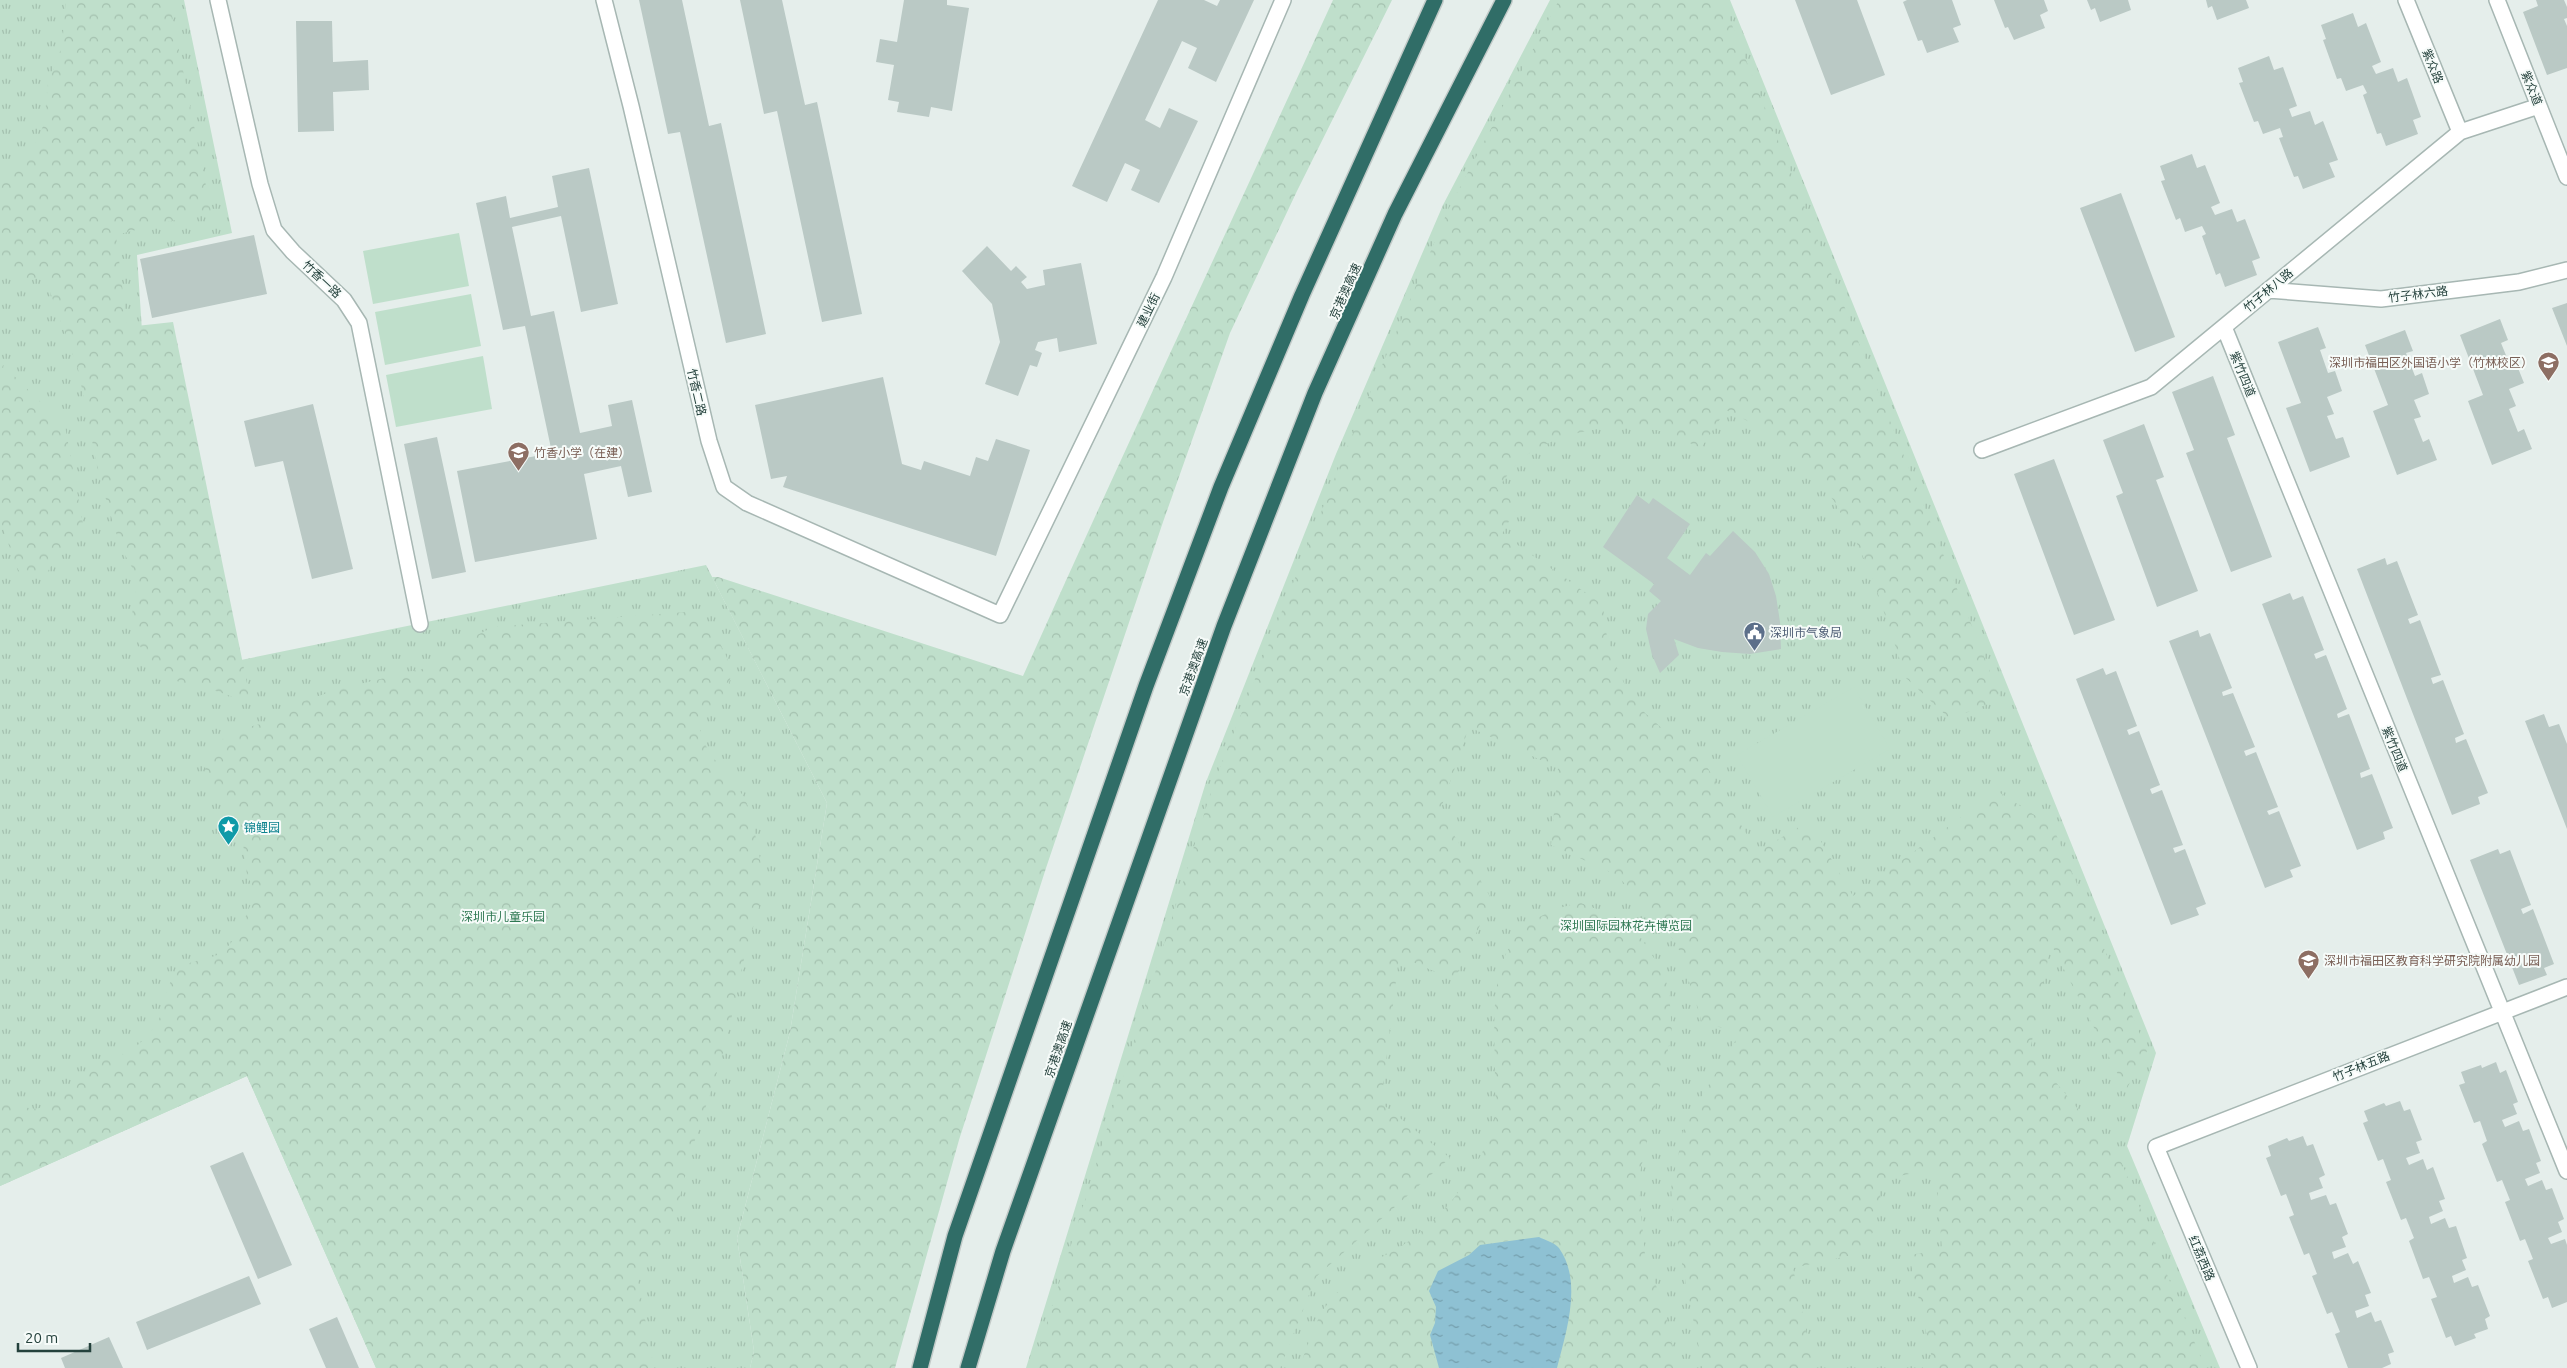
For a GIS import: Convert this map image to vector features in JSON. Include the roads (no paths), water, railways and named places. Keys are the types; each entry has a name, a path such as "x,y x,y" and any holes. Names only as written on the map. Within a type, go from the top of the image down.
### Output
{"highway":[{"path":"920,1368 955,1236 1152,668 1221,487 1383,111 1434,0"},
{"name":"京港澳高速","path":"968,1368 1003,1252 1231,608 1315,393 1395,214 1504,0"}],"street":[{"name":"竹香一路","path":"218,0 260,184 274,230 293,252 344,300 359,324 420,624"},
{"name":"竹香二路","path":"604,0 631,106 708,441 724,487 747,503 1000,615"},
{"name":"建业街","path":"1000,615 1164,277 1283,0"},
{"name":"紫众路","path":"2406,0 2460,132"},
{"name":"紫众道","path":"2498,0 2567,177"},
{"name":"竹子林八路","path":"1982,450 2150,387 2460,132 2539,106"},
{"name":"竹子林六路","path":"2268,290 2381,299 2519,282 2567,270"},
{"name":"紫竹四道","path":"2224,327 2567,1171"},
{"name":"竹子林五路","path":"2156,1147 2567,987"},
{"name":"红荔西路","path":"2156,1147 2249,1368"}],"water":[{"path":"1539,1237 1559,1248 1566,1261 1570,1276 1571,1291 1568,1323 1557,1368 1439,1368 1430,1335 1435,1323 1436,1307 1429,1291 1438,1271 1469,1255 1480,1245"}],"place":[{"name":"深圳市福田区外国语小学（竹林校区）","path":"2549,381"},
{"name":"竹香小学（在建）","path":"518,471"},
{"name":"深圳市气象局","path":"1754,651"},
{"name":"锦鲤园","path":"228,846"},
{"name":"深圳市福田区教育科学研究院附属幼儿园","path":"2308,979"}],"park label":[{"name":"深圳市儿童乐园","path":"503,916"},
{"name":"深圳国际园林花卉博览园","path":"1626,925"}]}
